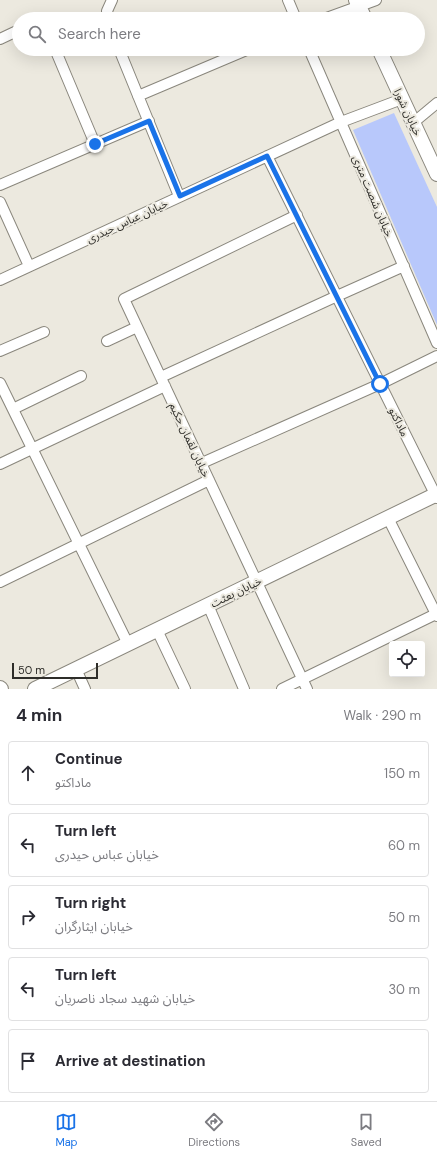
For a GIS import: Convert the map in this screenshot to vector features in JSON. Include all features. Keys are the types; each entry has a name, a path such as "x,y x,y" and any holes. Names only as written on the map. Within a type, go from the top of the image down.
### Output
{"street":[{"path":"107,12 112,0"},
{"path":"288,0 293,12"},
{"path":"349,12 360,9 376,0"},
{"path":"0,39 12,33"},
{"path":"58,56 95,144"},
{"path":"122,56 180,196"},
{"path":"138,96 232,56"},
{"name":"خیابان شصت متری","path":"312,56 437,343"},
{"name":"خیابان شورا","path":"381,56 437,174"},
{"name":"خیابان عباس حیدری","path":"0,280 341,122 402,99"},
{"path":"413,123 437,103"},
{"path":"1,182 149,121"},
{"name":"ماداکتو","path":"267,156 436,496"},
{"path":"0,202 29,266"},
{"name":"خیابان لقمان حکیم","path":"297,215 124,298 307,689"},
{"path":"0,464 337,296 404,266"},
{"path":"107,341 137,327"},
{"path":"0,351 44,332"},
{"path":"202,464 380,384 437,356"},
{"path":"13,409 81,376"},
{"path":"0,383 128,644"},
{"path":"0,582 209,480"},
{"name":"خیابان بعثت","path":"35,689 436,496"},
{"path":"282,689 436,615 388,518"},
{"path":"208,605 244,689"},
{"path":"157,630 185,689"},
{"path":"76,669 85,689"}],"shaded area":[{"path":"394,113 437,207 437,325 353,130"}],"route":[{"path":"95,144 149,121 180,196 267,156 380,384"}]}
